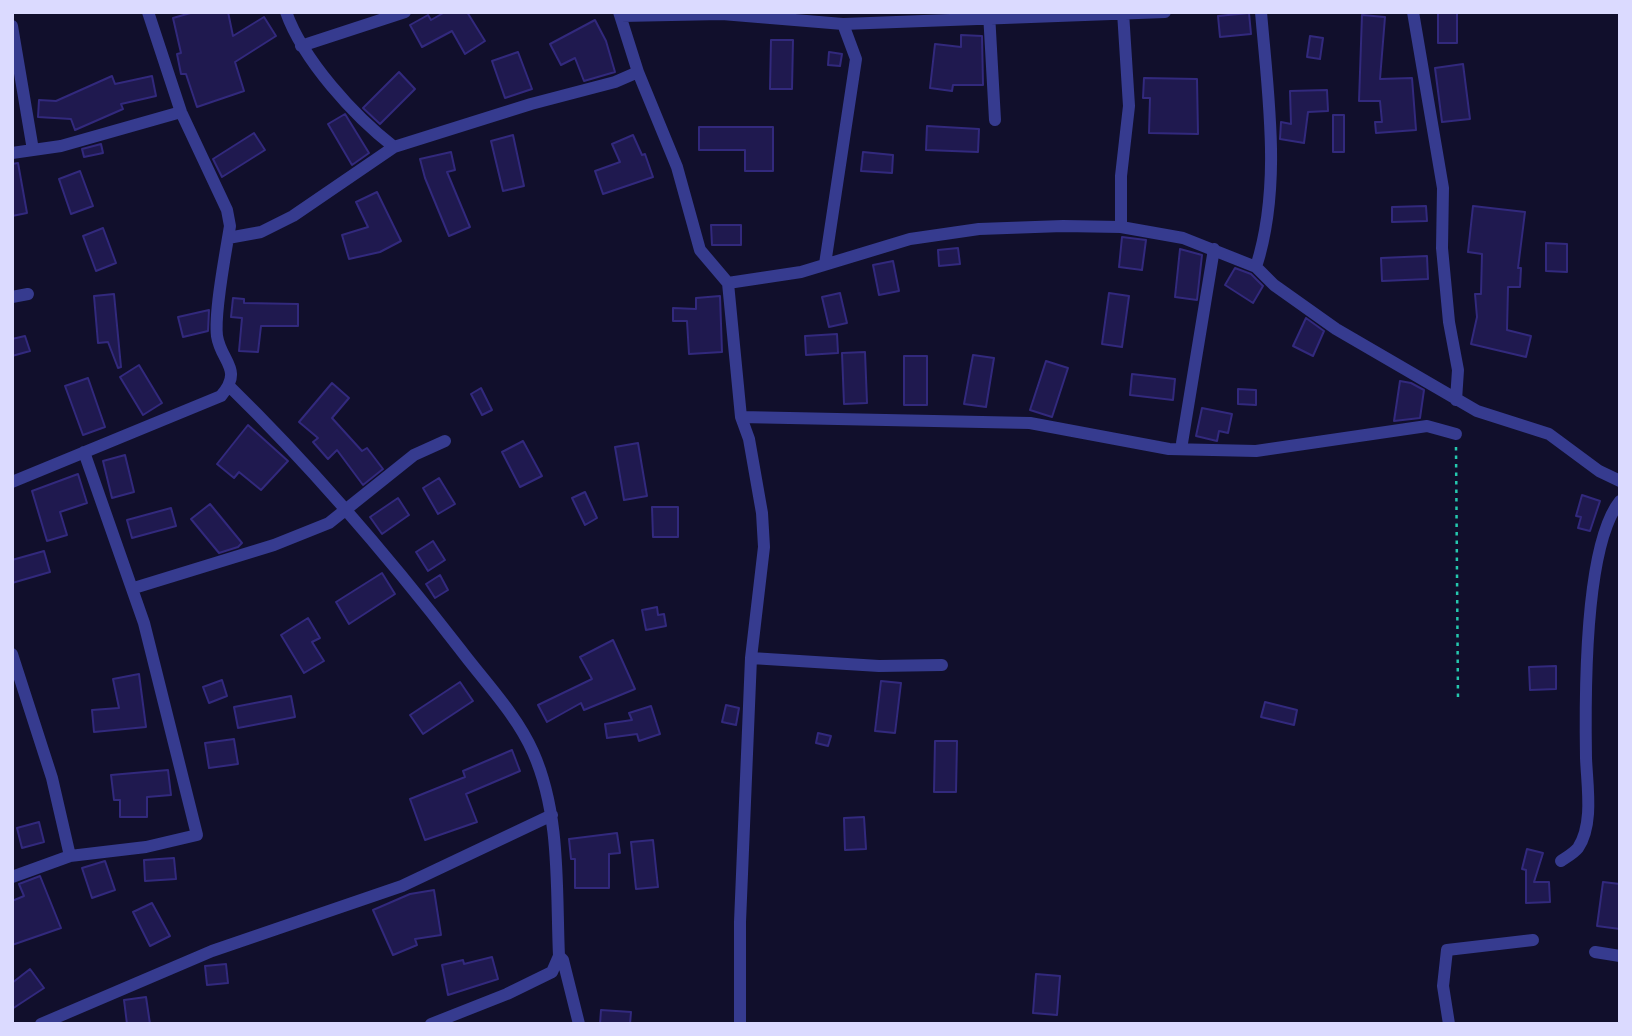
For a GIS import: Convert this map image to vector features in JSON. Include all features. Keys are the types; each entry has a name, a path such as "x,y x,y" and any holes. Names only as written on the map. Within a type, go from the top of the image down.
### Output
{"street":[{"path":"12,482 221,396 229,386 233,374 217,336 230,226 227,210 181,112 148,12"},
{"path":"286,12 301,46 376,133 394,147"},
{"path":"301,46 405,12"},
{"path":"740,1024 740,922 751,658 764,547 762,513 749,439 741,417 728,283 700,250 677,167 638,72 620,14 722,14 843,24 990,16 1165,12"},
{"path":"1256,267 1267,233 1271,142 1261,12"},
{"path":"1413,12 1443,187 1442,248 1449,322 1458,370 1456,400"},
{"path":"1121,227 1121,176 1129,106 1123,14"},
{"path":"990,16 995,120"},
{"path":"825,264 856,59 843,24"},
{"path":"12,26 33,150"},
{"path":"228,238 261,232 282,222 394,147 531,104 615,82 638,72"},
{"path":"12,153 130,128 181,112"},
{"path":"728,283 801,272 910,239 979,229 1121,227 1183,238 1256,267 1274,285 1336,329 1456,400 1503,421 1549,435 1599,471 1620,481"},
{"path":"1182,443 1214,249"},
{"path":"12,297 28,294"},
{"path":"229,386 287,442 412,587 505,708 533,752 552,815 559,956 552,972 507,994 430,1024"},
{"path":"741,417 1030,423 1169,449 1256,451 1427,426 1456,434"},
{"path":"134,588 274,545 329,523 414,455 445,441"},
{"path":"12,877 70,856 146,847 197,835 134,588 84,453"},
{"path":"1561,861 1579,847 1587,815 1587,646 1601,545 1608,521 1620,501"},
{"path":"12,654 52,778 70,856"},
{"path":"751,658 879,666 942,665"},
{"path":"41,1024 212,951 402,886 552,815"},
{"path":"1449,1024 1443,986 1447,950 1533,940"},
{"path":"1595,952 1620,956"},
{"path":"559,956 564,960 579,1024"}],"path":[{"path":"1456,434 1458,699"}],"building":[{"path":"194,12 228,12 233,36 264,17 276,36 235,62 244,91 197,107 186,74 181,74 177,54 181,53 173,18"},
{"path":"445,12 467,12 485,41 465,54 452,31 422,47 410,25 428,15 431,20"},
{"path":"1438,12 1457,12 1457,43 1438,43"},
{"path":"1249,13 1251,34 1220,37 1218,16"},
{"path":"1362,15 1385,17 1380,79 1412,78 1416,130 1376,133 1375,122 1382,122 1380,101 1359,101"},
{"path":"595,20 606,41 615,72 584,81 575,58 561,65 550,44"},
{"path":"961,35 982,36 983,85 953,85 952,91 930,88 935,44 961,47"},
{"path":"1310,36 1323,38 1320,59 1307,57"},
{"path":"771,40 793,40 792,89 770,89"},
{"path":"518,52 532,89 505,98 492,61"},
{"path":"829,52 842,54 840,66 828,65"},
{"path":"1463,64 1470,119 1442,122 1435,68"},
{"path":"399,72 415,89 380,124 363,108"},
{"path":"112,76 115,84 152,76 156,96 121,104 123,109 75,130 71,119 38,117 39,100 56,101"},
{"path":"1144,78 1197,79 1198,134 1149,133 1150,98 1143,98"},
{"path":"1327,90 1328,111 1308,112 1304,143 1280,139 1281,122 1291,124 1290,91"},
{"path":"345,114 369,153 352,165 328,124"},
{"path":"1333,115 1344,115 1344,152 1333,152"},
{"path":"927,126 979,129 978,152 926,150"},
{"path":"699,127 773,127 773,171 745,171 745,150 699,150"},
{"path":"254,133 265,150 222,177 213,159"},
{"path":"513,135 524,186 503,191 491,141"},
{"path":"633,135 642,155 645,154 653,177 603,194 595,171 620,162 612,144"},
{"path":"101,144 103,153 84,157 82,149"},
{"path":"451,152 455,170 447,172 470,227 449,236 420,159"},
{"path":"863,152 893,155 892,173 861,171"},
{"path":"18,163 27,213 12,216 12,164"},
{"path":"80,171 93,206 71,214 59,179"},
{"path":"377,192 401,241 380,252 349,259 342,235 368,227 356,202"},
{"path":"1426,206 1427,221 1392,222 1392,207"},
{"path":"1473,206 1525,212 1518,268 1521,268 1520,287 1508,287 1507,330 1531,336 1526,357 1471,344 1477,317 1475,294 1481,294 1482,254 1468,252"},
{"path":"711,225 741,225 741,245 712,245"},
{"path":"103,228 116,263 96,271 83,236"},
{"path":"1122,237 1146,240 1142,270 1119,267"},
{"path":"1546,243 1567,244 1567,272 1546,271"},
{"path":"958,248 960,264 939,266 938,250"},
{"path":"1180,249 1202,255 1197,300 1175,297"},
{"path":"1427,256 1428,279 1382,281 1381,258"},
{"path":"893,261 899,291 879,295 873,265"},
{"path":"1235,268 1251,274 1263,286 1253,303 1225,285"},
{"path":"840,293 847,323 829,327 822,297"},
{"path":"1109,293 1129,296 1122,347 1102,344"},
{"path":"114,294 121,367 118,368 108,342 98,343 94,296"},
{"path":"720,296 722,352 689,354 687,321 673,321 673,308 696,309 696,298"},
{"path":"233,298 244,299 244,303 298,304 298,326 261,326 258,352 239,351 242,318 231,317"},
{"path":"209,310 208,331 183,337 178,317"},
{"path":"1306,318 1324,331 1313,356 1293,346"},
{"path":"837,334 838,353 806,355 805,336"},
{"path":"25,336 30,351 12,356 12,339"},
{"path":"865,352 867,403 844,404 842,353"},
{"path":"973,355 994,358 986,407 964,404"},
{"path":"904,356 927,356 927,405 904,405"},
{"path":"1046,361 1068,368 1052,417 1030,410"},
{"path":"139,365 162,403 143,415 120,377"},
{"path":"1132,374 1175,379 1173,400 1130,395"},
{"path":"88,378 105,427 83,435 65,386"},
{"path":"1400,381 1424,390 1420,418 1394,421"},
{"path":"332,383 349,398 332,418 362,451 367,448 383,469 363,485 337,450 328,459 313,442 318,438 299,422"},
{"path":"481,388 492,410 482,415 471,394"},
{"path":"1238,389 1256,390 1256,405 1238,404"},
{"path":"1202,408 1232,414 1228,433 1219,431 1217,441 1196,436"},
{"path":"248,425 288,461 261,490 239,472 234,478 217,464"},
{"path":"523,441 542,476 520,487 502,452"},
{"path":"638,443 647,496 624,500 615,447"},
{"path":"125,455 134,492 112,498 103,461"},
{"path":"78,474 87,503 60,512 67,535 47,541 32,491"},
{"path":"439,478 455,504 438,514 423,488"},
{"path":"585,492 597,518 585,525 572,498"},
{"path":"1582,495 1600,501 1590,531 1578,528 1581,517 1576,516"},
{"path":"398,498 409,515 382,534 370,517"},
{"path":"210,504 242,543 238,547 219,553 191,519"},
{"path":"652,507 678,507 678,537 653,537"},
{"path":"171,508 176,526 132,538 127,520"},
{"path":"433,541 445,560 428,571 416,552"},
{"path":"44,551 50,572 12,583 12,560"},
{"path":"382,573 395,594 349,624 336,602"},
{"path":"440,575 448,590 435,598 426,584"},
{"path":"657,607 658,615 664,614 666,626 646,630 642,610"},
{"path":"308,618 320,638 312,642 324,661 304,673 281,635"},
{"path":"613,640 635,689 584,710 581,703 547,722 538,705 592,679 580,657"},
{"path":"1556,666 1556,689 1530,690 1529,667"},
{"path":"139,674 146,727 94,732 92,710 119,708 113,679"},
{"path":"222,680 227,696 209,703 203,687"},
{"path":"881,681 901,683 895,733 875,731"},
{"path":"460,682 473,701 423,734 410,715"},
{"path":"291,696 295,717 238,728 234,707"},
{"path":"1265,702 1297,710 1294,725 1261,717"},
{"path":"726,705 739,708 736,725 722,722"},
{"path":"651,706 660,734 639,741 637,734 607,738 605,724 632,720 629,713"},
{"path":"818,733 831,736 828,746 816,743"},
{"path":"234,739 238,764 209,768 205,743"},
{"path":"935,741 957,741 956,792 934,792"},
{"path":"512,750 520,771 466,794 477,822 425,840 410,799 465,777 463,771"},
{"path":"168,770 171,795 147,797 147,817 120,817 120,800 114,800 111,775"},
{"path":"864,817 866,849 845,850 844,818"},
{"path":"39,822 44,842 22,848 17,828"},
{"path":"617,833 620,853 609,854 609,888 575,888 575,859 571,859 569,839"},
{"path":"653,840 658,887 636,889 631,842"},
{"path":"1527,849 1543,853 1534,882 1549,882 1550,902 1526,903 1526,870 1522,869"},
{"path":"174,858 176,879 145,881 144,860"},
{"path":"105,861 115,890 92,898 82,868"},
{"path":"40,876 61,928 12,945 12,901 24,896 19,884"},
{"path":"1603,882 1620,884 1620,929 1597,926"},
{"path":"434,890 441,935 415,939 417,945 393,955 373,910 410,894"},
{"path":"152,903 170,936 150,946 133,912"},
{"path":"492,957 498,979 448,995 442,965 463,960 464,964"},
{"path":"226,964 228,983 207,985 205,966"},
{"path":"30,969 44,988 12,1009 12,983"},
{"path":"1036,974 1060,976 1057,1015 1033,1013"},
{"path":"146,997 150,1024 127,1024 124,1000"},
{"path":"601,1010 631,1012 630,1024 600,1024"}]}
